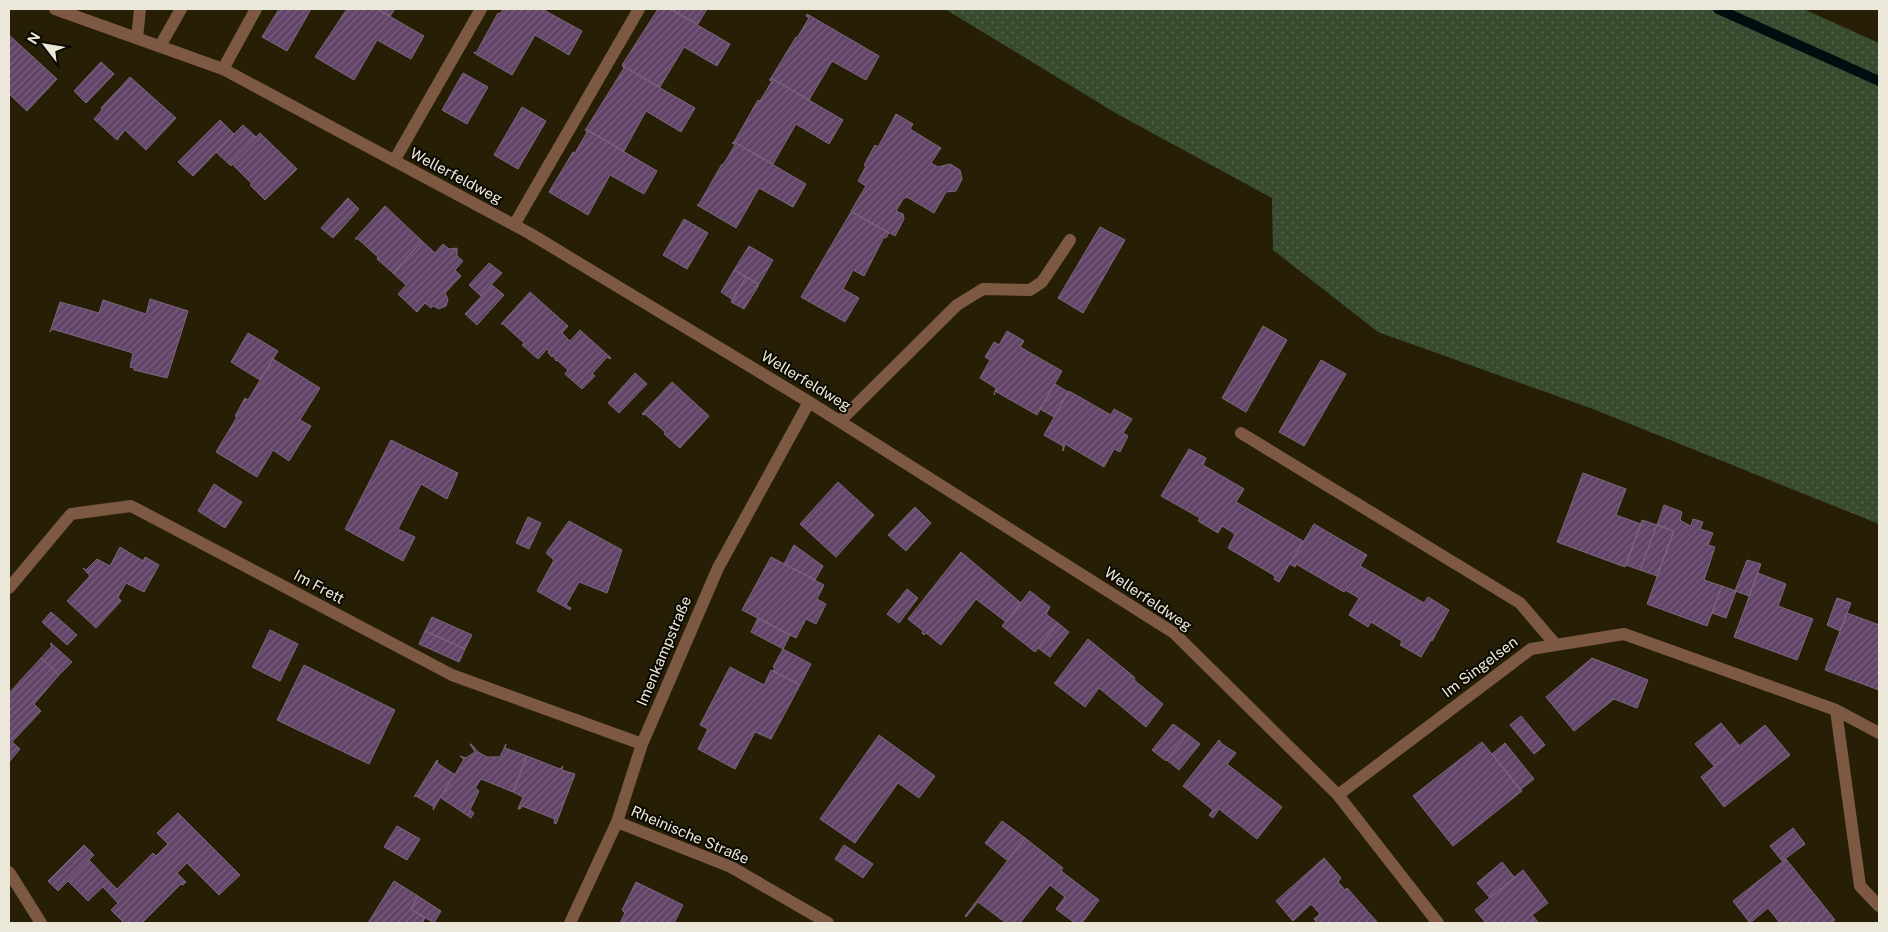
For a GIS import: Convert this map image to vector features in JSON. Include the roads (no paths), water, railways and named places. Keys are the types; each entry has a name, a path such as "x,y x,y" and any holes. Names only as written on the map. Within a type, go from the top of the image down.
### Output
{"street":[{"name":"Wellerfeldweg","path":"55,9 223,70 514,225 840,421 1174,633 1338,795 1438,923"},
{"path":"137,38 140,9"},
{"path":"160,46 180,9"},
{"path":"223,70 256,9"},
{"path":"394,161 481,9"},
{"path":"514,225 639,9"},
{"path":"840,421 957,305 984,289 1030,290 1042,282 1070,240"},
{"name":"Imenkampstraße","path":"570,923 617,822 642,744 718,568 809,402"},
{"path":"1241,433 1520,603 1556,645"},
{"name":"Im Frett","path":"9,588 71,514 131,506 452,675 642,744"},
{"name":"Im Singelsen","path":"1338,795 1531,649 1624,634 1836,710 1879,733"},
{"path":"1836,710 1860,886 1879,906"},
{"name":"Rheinische Straße","path":"617,822 730,867 828,923"},
{"path":"9,872 40,923"}],"waterway":[{"path":"1718,9 1879,81"}]}
